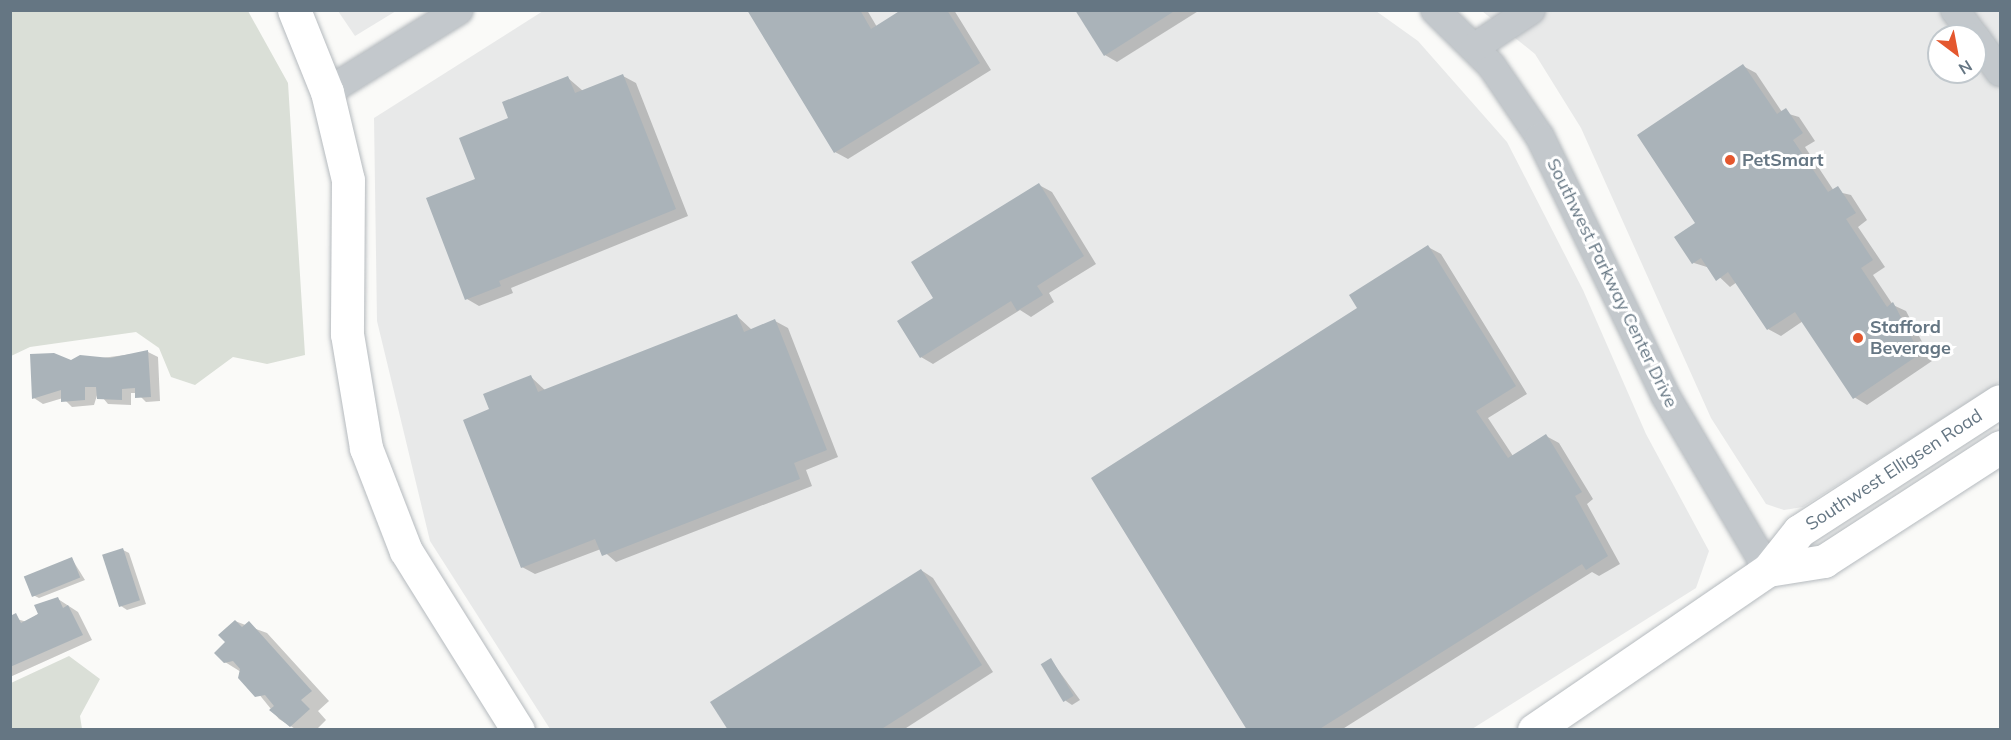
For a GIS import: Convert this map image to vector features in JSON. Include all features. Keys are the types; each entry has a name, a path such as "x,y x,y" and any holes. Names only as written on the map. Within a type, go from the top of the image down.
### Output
{"main road":[{"path":"294,10 327,92 348,180 347,334 366,448 406,551 518,729"},
{"name":"Southwest Elligsen Road","path":"1534,729 1768,570 1799,531 2001,401"},
{"name":"Southwest Elligsen Road","path":"1768,570 1824,561 2001,447"}],"street":[{"path":"327,92 459,10"},
{"name":"Southwest Parkway Center Drive","path":"1435,10 1475,47 1554,160 1638,344 1768,570"},
{"path":"1475,47 1531,10"},
{"path":"1955,10 1965,24"},
{"path":"1987,53 2001,72"}],"shaded area":[{"path":"11,10 248,11 288,83 305,355 267,364 233,357 195,385 171,377 159,348 136,332 30,347 11,356"},
{"path":"338,11 396,11 355,36"},
{"path":"543,11 1376,11 1418,41 1507,142 1583,290 1646,434 1709,551 1696,588 1472,729 550,729 430,541 377,321 374,118"},
{"path":"1482,11 2000,11 2000,382 1803,507 1784,510 1766,504 1711,418 1581,128 1535,54"},
{"path":"69,656 100,679 80,716 82,729 11,729 11,683"}],"building":[{"path":"747,10 860,10 871,29 901,10 947,10 980,63 834,153"},
{"path":"1075,10 1176,10 1104,56"},
{"path":"1743,64 1777,114 1786,108 1803,133 1793,140 1828,192 1838,186 1856,213 1846,219 1873,260 1861,268 1887,307 1893,302 1920,354 1853,399 1795,312 1767,330 1728,272 1716,281 1701,258 1692,264 1674,237 1695,223 1637,135"},
{"path":"623,74 676,209 499,281 501,286 465,300 426,198 475,179 459,138 508,118 502,102 568,76 575,93"},
{"path":"1039,183 1084,256 1037,286 1043,295 1017,311 1011,301 920,358 897,321 933,298 911,262"},
{"path":"1428,245 1516,386 1476,411 1508,458 1546,434 1582,492 1575,496 1608,556 1586,570 1582,564 1318,730 1247,730 1091,478 1357,308 1349,295"},
{"path":"737,314 744,332 775,319 827,450 794,463 800,479 602,556 595,539 521,568 463,420 489,409 483,394 531,375 538,392"},
{"path":"148,350 151,397 135,398 135,388 122,389 122,400 97,399 96,387 85,387 85,400 61,402 61,390 32,399 30,354 54,353 71,360 80,355 110,358"},
{"path":"123,548 140,600 119,607 102,555"},
{"path":"72,557 80,577 32,597 24,576"},
{"path":"921,569 982,665 880,730 728,730 710,702"},
{"path":"58,597 63,608 68,605 83,635 10,667 10,616 16,613 21,623 38,614 34,605"},
{"path":"235,620 242,627 249,621 312,691 301,700 310,709 290,727 269,710 274,706 265,695 255,697 238,678 240,669 233,661 224,663 214,653 225,642 218,635"},
{"path":"1051,658 1074,696 1063,702 1041,664"}],"place":[{"name":"PetSmart","path":"1730,160"},
{"name":"Stafford Beverage","path":"1858,338"}]}
